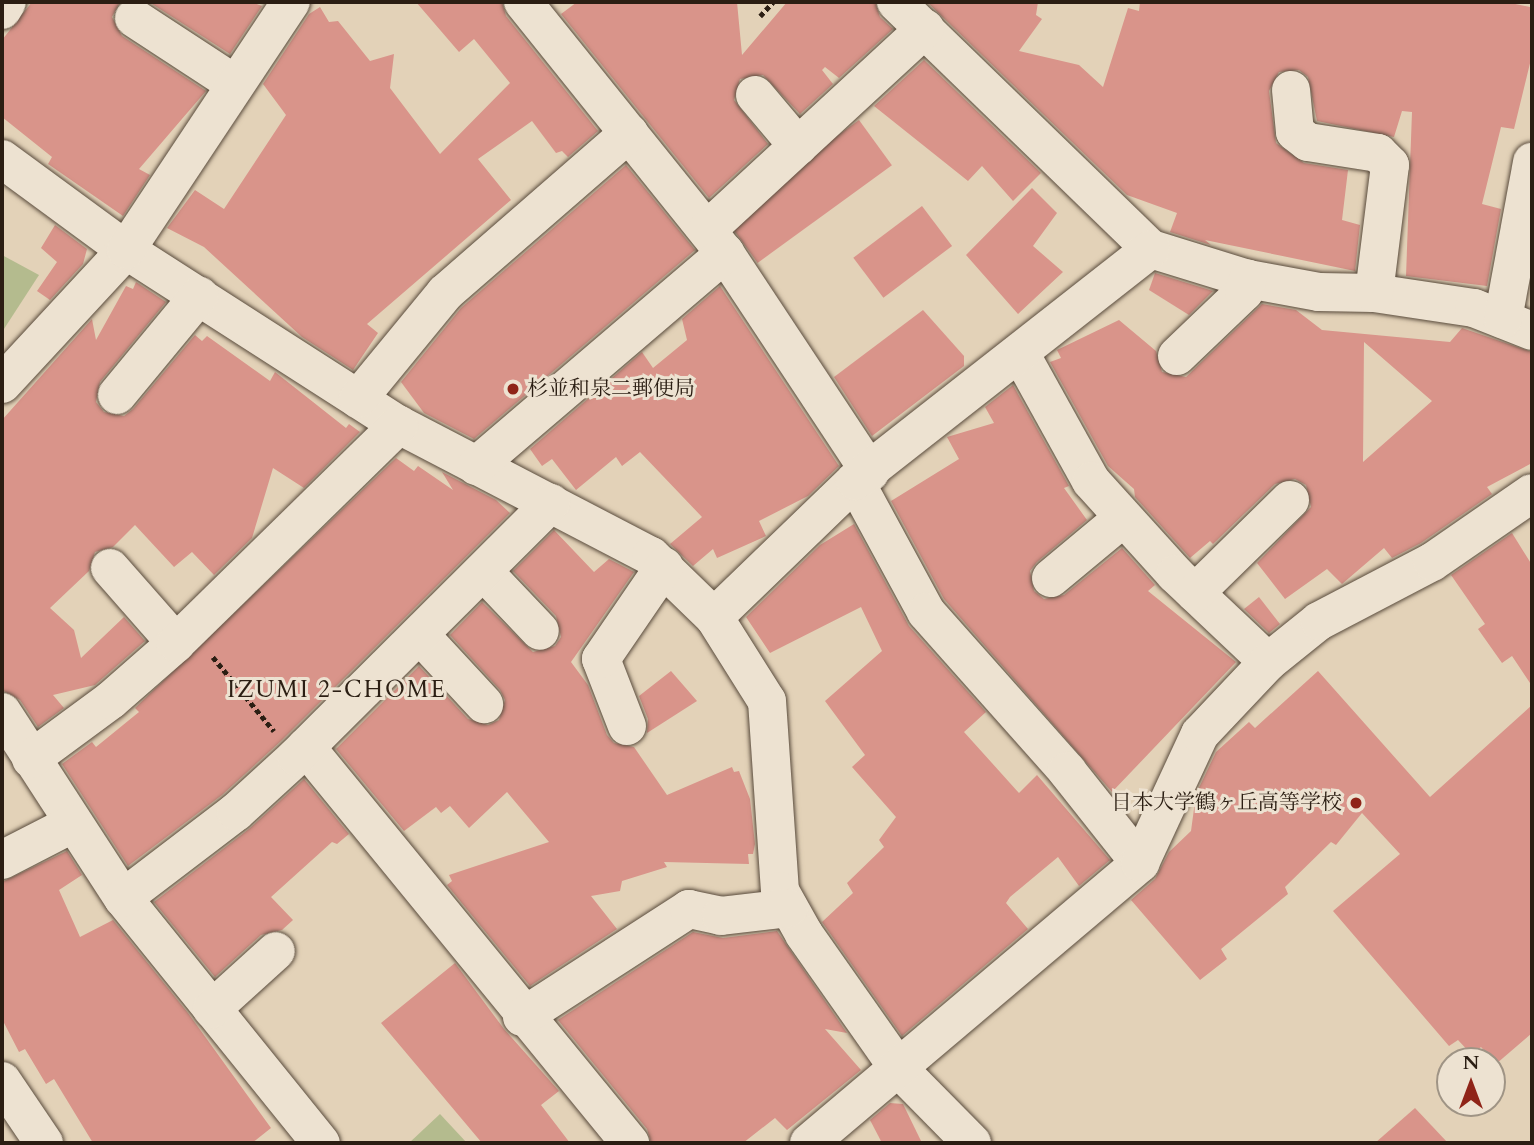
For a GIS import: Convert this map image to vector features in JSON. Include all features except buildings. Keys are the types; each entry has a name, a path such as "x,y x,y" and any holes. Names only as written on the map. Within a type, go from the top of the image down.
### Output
{"street":[{"path":"2,10 7,2"},
{"path":"2,384 126,250 292,2"},
{"path":"523,2 716,242 863,477 926,612 1067,771 1140,863"},
{"path":"896,2 1151,249 1248,279 1319,292 1374,293 1474,308 1518,325 1532,162"},
{"path":"134,18 235,84"},
{"path":"476,466 716,242 798,146 925,29"},
{"path":"1291,90 1295,132 1308,142 1378,153 1390,164 1374,293"},
{"path":"755,95 798,146"},
{"path":"358,399 445,293 629,133"},
{"path":"2,159 126,250 399,425 652,555 714,617 768,701 780,891 900,1069 972,1143"},
{"path":"714,617 863,477 1151,249"},
{"path":"1177,356 1244,292 1248,279"},
{"path":"117,396 199,296"},
{"path":"1020,352 1091,481 1122,519 1268,662"},
{"path":"31,759 111,701 183,636 399,425"},
{"path":"808,1143 900,1069 1140,863 1200,734 1268,662 1320,621 1432,562 1532,493"},
{"path":"1195,593 1290,500"},
{"path":"123,898 236,812 421,636 551,503"},
{"path":"1051,578 1122,519"},
{"path":"627,726 601,659 664,567"},
{"path":"110,568 183,636"},
{"path":"484,572 540,631"},
{"path":"421,636 484,704"},
{"path":"2,712 72,824 123,898 321,1143"},
{"path":"301,752 630,1143"},
{"path":"2,860 72,824"},
{"path":"522,1017 689,909 721,916 789,908"},
{"path":"212,1009 276,951"},
{"path":"2,1081 44,1143"}],"path":[{"path":"760,16 773,2"},
{"path":"183,636 301,752"}],"green space":[{"path":"2,255 39,275 2,332"},
{"path":"440,1114 467,1143 409,1143"}],"place":[{"name":"杉並和泉二郵便局","path":"513,389"},
{"name":"日本大学鶴ヶ丘高等学校","path":"1356,803"}],"district":[{"name":"IZUMI 2-CHOME","path":"337,690"}]}
